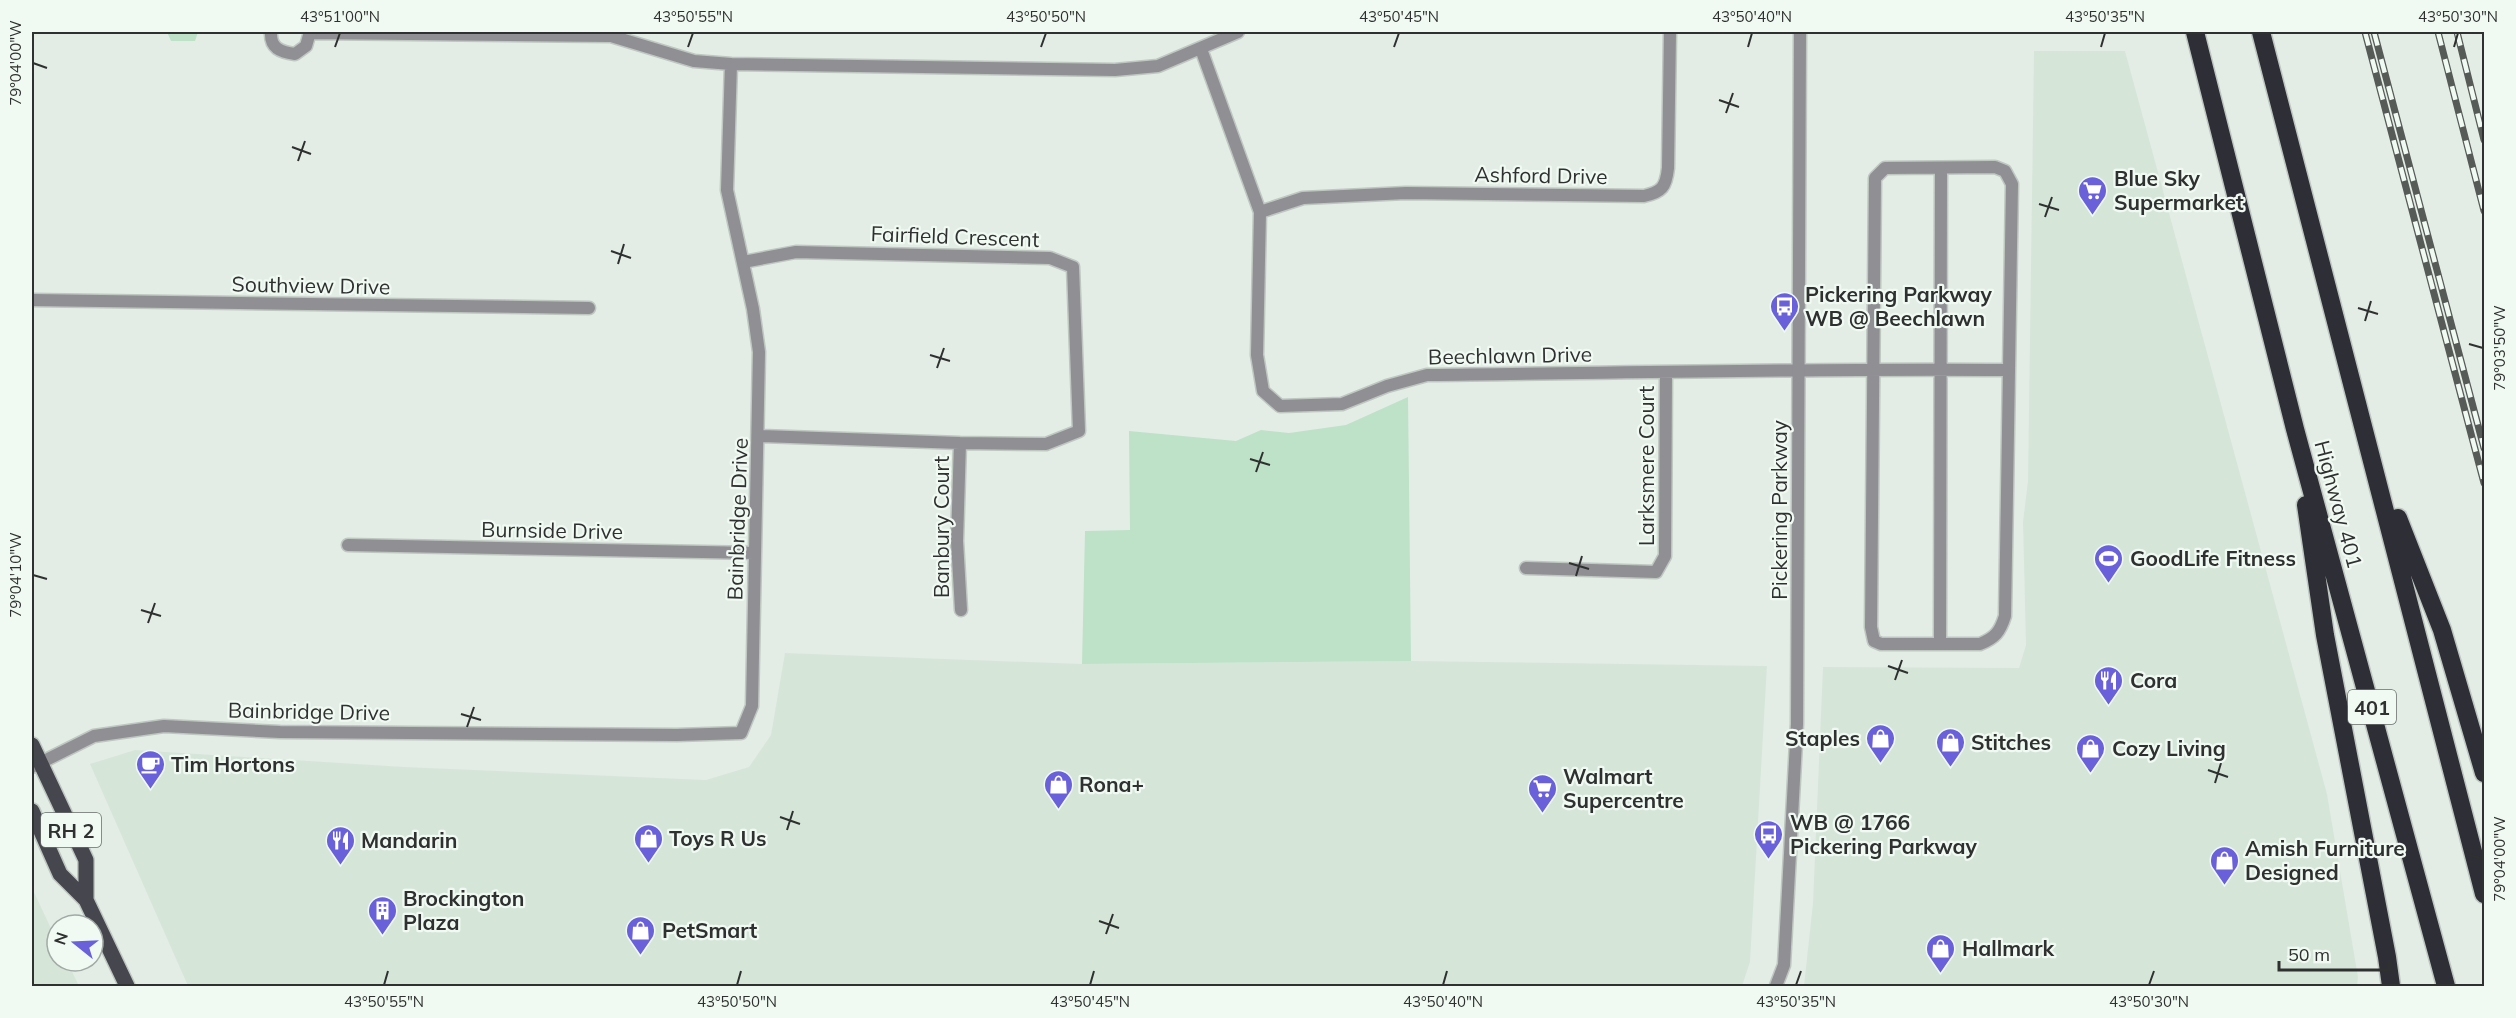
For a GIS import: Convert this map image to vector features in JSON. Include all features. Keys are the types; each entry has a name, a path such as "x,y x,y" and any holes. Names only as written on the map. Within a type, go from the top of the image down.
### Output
{"highway":[{"name":"Highway 401","path":"2195,32 2295,429 2446,987"},
{"name":"Highway 401","path":"2261,32 2484,894"},
{"path":"2295,429 2325,635 2391,987"},
{"path":"2366,439 2442,630 2484,773"}],"main road":[{"name":"RH 2","path":"32,745 36,765 86,860 86,900"},
{"name":"RH 2","path":"32,811 60,874 86,900 126,987"}],"street":[{"path":"271,32 273,45 281,52 295,54 306,46 310,32 611,36 694,61 731,64 1115,70 1158,66 1238,32"},
{"name":"Ashford Drive","path":"1260,212 1303,198 1407,193 1644,196 1659,193 1666,185 1668,168 1670,32"},
{"name":"Pickering Parkway","path":"1776,987 1784,965 1797,724 1800,32"},
{"name":"Beechlawn Drive","path":"1201,49 1260,212 1257,355 1263,391 1280,406 1342,404 1387,386 1427,375 1798,368 2009,370"},
{"name":"Bainbridge Drive","path":"36,765 94,736 164,726 280,732 678,735 741,733 752,706 759,352 727,190 731,64"},
{"path":"1995,167 2005,171 2012,184 2005,616 2001,629 1994,638 1980,644 1881,644 1874,641 1871,627 1874,369 1875,178 1885,168 1995,167"},
{"path":"1940,644 1941,168"},
{"name":"Fairfield Crescent","path":"743,262 796,252 851,252 1050,258 1074,267 1079,431 1046,444 960,444 759,436"},
{"name":"Southview Drive","path":"32,300 589,309"},
{"name":"Larksmere Court","path":"1526,568 1656,572 1665,556 1666,372"},
{"name":"Banbury Court","path":"960,444 957,541 961,610"},
{"name":"Burnside Drive","path":"348,546 755,553"}],"shaded area":[{"path":"2034,51 2125,51 2327,794 2358,977 2357,986 1804,986 1813,903 1823,667 2019,668 2026,645 2023,522 2028,481"},
{"path":"785,653 1082,664 1411,661 1767,666 1750,962 1742,986 188,986 90,764 135,750 404,767 706,780 749,767 771,735"},
{"path":"32,888 45,916 45,973 73,973 79,986 32,986"}],"green space":[{"path":"167,32 198,32 195,41 171,41"},
{"path":"1408,397 1411,661 1082,664 1085,531 1130,530 1129,431 1236,441 1261,430 1289,433 1346,425"}],"railway":[{"path":"2365,32 2484,483"},
{"path":"2374,32 2484,448"},
{"path":"2438,32 2484,211"},
{"path":"2457,32 2484,140"}],"place":[{"name":"Blue Sky Supermarket","path":"2093,216"},
{"name":"Pickering Parkway WB @ Beechlawn","path":"1784,332"},
{"name":"GoodLife Fitness","path":"2109,584"},
{"name":"Cora","path":"2109,706"},
{"name":"Staples","path":"1881,764"},
{"name":"Stitches","path":"1950,768"},
{"name":"Cozy Living","path":"2091,774"},
{"name":"Tim Hortons","path":"150,790"},
{"name":"Rona+","path":"1058,810"},
{"name":"Walmart Supercentre","path":"1542,814"},
{"name":"WB @ 1766 Pickering Parkway","path":"1769,860"},
{"name":"Toys R Us","path":"648,864"},
{"name":"Mandarin","path":"340,866"},
{"name":"Amish Furniture Designed","path":"2224,886"},
{"name":"Brockington Plaza","path":"382,936"},
{"name":"PetSmart","path":"641,956"},
{"name":"Hallmark","path":"1941,974"}]}
